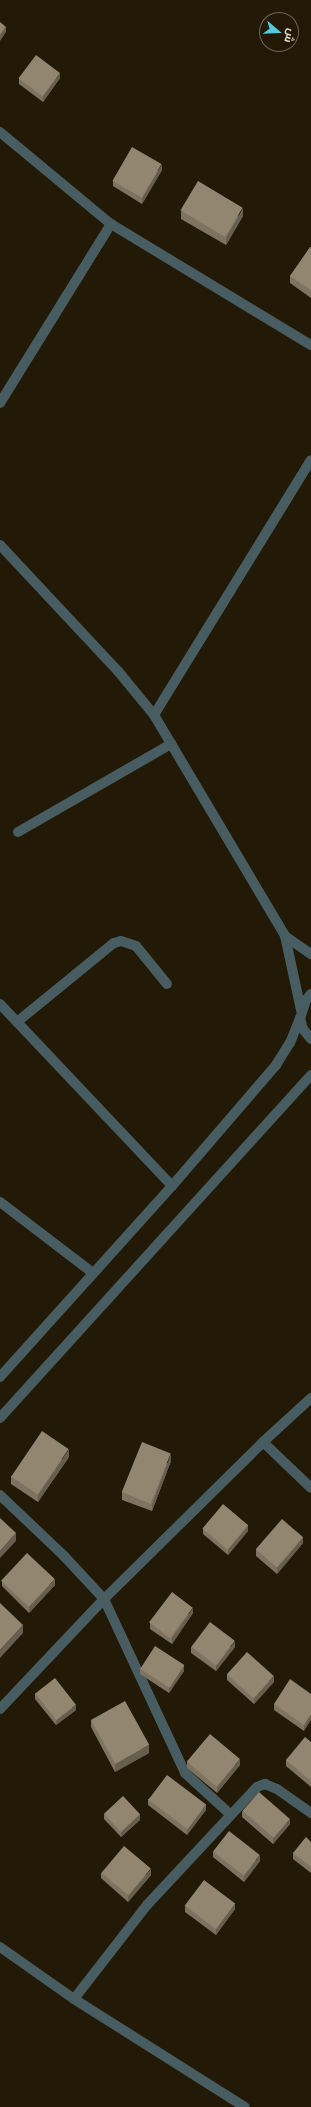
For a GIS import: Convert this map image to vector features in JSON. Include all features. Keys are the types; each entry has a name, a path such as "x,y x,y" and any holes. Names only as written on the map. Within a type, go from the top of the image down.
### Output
{"street":[{"path":"0,132 111,224 311,345"},
{"path":"0,403 111,224"},
{"path":"154,715 311,460"},
{"path":"0,546 118,671 154,715 285,936 303,1028 311,1039"},
{"path":"18,832 171,744"},
{"path":"285,936 311,954"},
{"path":"17,1022 114,943 121,941 136,946 167,984"},
{"path":"0,1377 172,1186 276,1065 290,1043 301,1014 311,994"},
{"path":"0,1004 172,1186"},
{"path":"0,1418 311,1075"},
{"path":"299,1089 311,1085"},
{"path":"0,1202 93,1273"},
{"path":"0,1709 104,1599 263,1442 311,1398"},
{"path":"263,1442 311,1488"},
{"path":"0,1495 64,1556 104,1599 185,1773 231,1815"},
{"path":"74,1999 147,1905 257,1788 265,1784 277,1788 311,1813"},
{"path":"0,1947 74,1999 245,2107"}],"building":[{"path":"0,22 6,27 0,35"},
{"path":"36,55 60,73 43,96 19,78"},
{"path":"132,147 161,164 142,198 112,181"},
{"path":"198,181 243,208 225,237 180,210"},
{"path":"311,247 311,290 290,276"},
{"path":"42,1431 69,1449 38,1494 11,1477"},
{"path":"142,1442 171,1454 151,1504 122,1492"},
{"path":"223,1504 248,1525 228,1550 202,1529"},
{"path":"0,1518 16,1533 0,1551"},
{"path":"282,1519 303,1537 277,1568 256,1549"},
{"path":"27,1553 55,1579 29,1607 1,1581"},
{"path":"172,1592 193,1608 170,1638 149,1622"},
{"path":"0,1603 23,1625 0,1650"},
{"path":"210,1622 235,1641 216,1665 191,1647"},
{"path":"155,1646 184,1665 170,1688 140,1669"},
{"path":"247,1652 274,1676 254,1698 227,1674"},
{"path":"55,1678 76,1705 56,1720 35,1693"},
{"path":"290,1679 311,1694 311,1715 304,1725 274,1704"},
{"path":"125,1701 149,1745 115,1764 91,1720"},
{"path":"210,1734 240,1759 217,1787 187,1762"},
{"path":"305,1737 311,1742 311,1781 286,1760"},
{"path":"167,1775 206,1804 187,1829 148,1800"},
{"path":"259,1792 290,1819 274,1838 243,1811"},
{"path":"123,1796 140,1814 121,1832 104,1814"},
{"path":"229,1831 260,1855 244,1875 213,1851"},
{"path":"306,1837 311,1842 311,1867 293,1853"},
{"path":"124,1846 151,1868 128,1895 102,1873"},
{"path":"204,1880 235,1903 216,1929 185,1906"}]}
